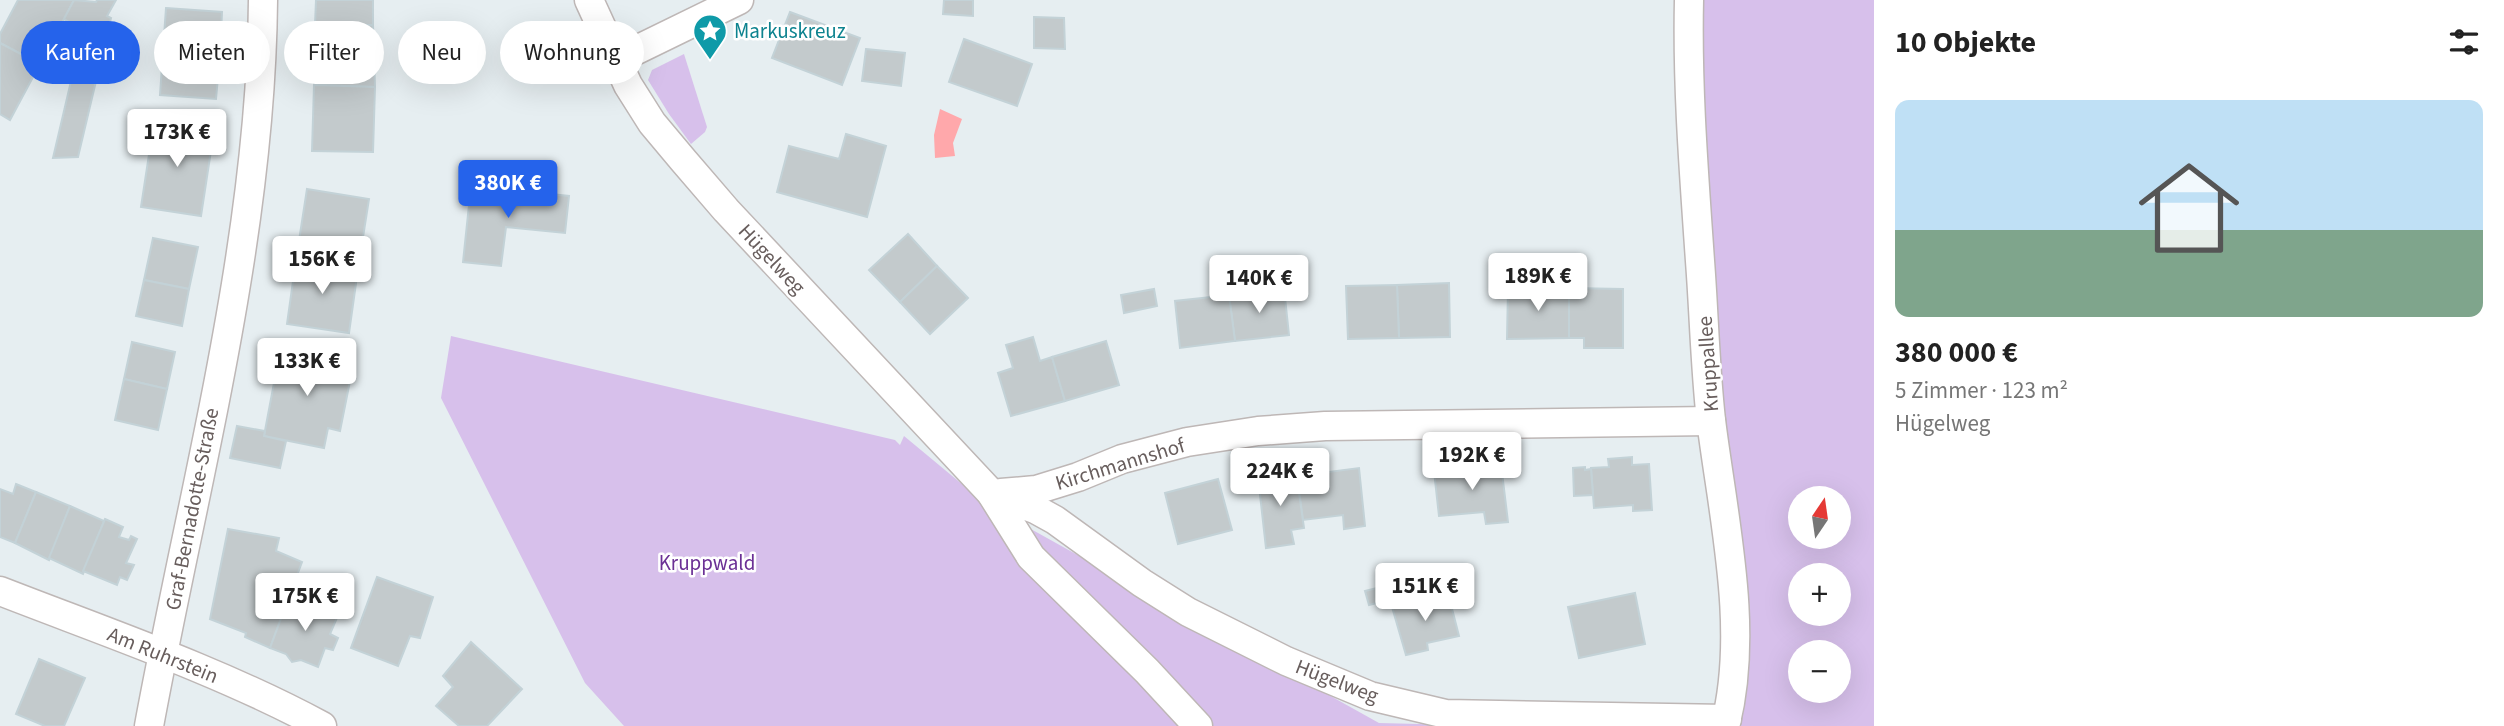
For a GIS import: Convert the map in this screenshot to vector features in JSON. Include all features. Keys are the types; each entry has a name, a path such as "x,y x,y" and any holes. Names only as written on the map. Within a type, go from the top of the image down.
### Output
{"street":[{"name":"Graf-Bernadotte-Straße","path":"149,726 240,258 256,143 263,0"},
{"name":"Hügelweg","path":"589,0 598,21"},
{"path":"644,46 739,0"},
{"name":"Kruppallee","path":"1689,0 1695,193 1712,421 1727,528 1734,633 1734,684 1726,723"},
{"name":"Hügelweg","path":"630,84 652,123 726,210 991,494 1031,558 1147,671 1198,726"},
{"name":"Kirchmannshof","path":"991,494 1036,489 1078,477 1122,459 1187,442 1258,431 1325,426 1712,421"},
{"name":"Hügelweg","path":"991,494 1035,509 1055,520 1132,576 1188,612 1286,661 1370,696 1446,713 1726,723"},
{"name":"Am Ruhrstein","path":"0,591 162,654 282,705 322,726"}],"green space":[{"path":"1692,0 1874,0 1874,726 1729,726"},
{"path":"684,54 707,127 691,144 648,80 652,70"},
{"name":"Kruppwald","path":"451,336 895,440 900,445 904,436 986,504 1379,723 1500,726 624,726 585,683 441,398"}],"shaded area":[{"path":"940,109 962,119 953,143 955,156 935,158 934,135"}],"building":[{"path":"18,0 74,0 63,21 21,21 21,54 0,43 0,34"},
{"path":"74,0 116,0 107,16 111,18 110,21 64,19"},
{"path":"316,0 373,0 373,21 315,21"},
{"path":"944,0 973,0 973,16 943,14"},
{"path":"166,8 222,12 222,21 165,21"},
{"path":"790,12 860,38 842,85 772,58"},
{"path":"1034,17 1064,18 1065,49 1034,48"},
{"path":"964,39 1032,64 1017,106 949,82"},
{"path":"0,43 21,54 21,84 29,84 10,120 0,114"},
{"path":"866,49 905,53 901,86 862,81"},
{"path":"70,84 95,84 78,157 53,158"},
{"path":"161,84 217,84 216,99 160,95"},
{"path":"375,84 375,87 314,85"},
{"path":"314,85 375,87 373,152 312,151"},
{"path":"154,122 214,131 201,216 141,207"},
{"path":"846,134 886,146 867,217 777,192 789,146 839,159"},
{"path":"471,186 569,196 565,233 506,227 501,266 463,262"},
{"path":"307,189 369,199 358,269 296,260"},
{"path":"908,234 937,266 900,302 869,270"},
{"path":"153,238 198,247 189,289 144,280"},
{"path":"296,260 358,269 349,333 287,324"},
{"path":"937,266 968,298 930,334 900,302"},
{"path":"144,280 189,289 182,326 136,316"},
{"path":"1449,283 1450,337 1399,338 1397,285"},
{"path":"1397,285 1399,338 1348,339 1346,286"},
{"path":"1284,288 1289,335 1235,341 1229,295"},
{"path":"1508,288 1569,288 1569,338 1507,339"},
{"path":"1569,288 1623,289 1623,348 1584,348 1584,338 1569,338"},
{"path":"1154,289 1157,306 1124,313 1121,295"},
{"path":"1229,295 1235,341 1180,348 1175,301"},
{"path":"1033,337 1040,361 1052,357 1065,401 1011,416 998,373 1013,368 1006,345"},
{"path":"1106,341 1119,385 1065,401 1052,357"},
{"path":"132,342 175,352 167,389 124,379"},
{"path":"280,351 302,355 303,351 353,366 340,431 328,428 324,448 264,436"},
{"path":"124,379 167,389 158,430 115,420"},
{"path":"237,426 265,431 264,436 286,441 280,468 230,458"},
{"path":"1632,457 1632,465 1649,464 1652,510 1633,511 1633,505 1594,508 1591,468 1609,467 1608,459"},
{"path":"1474,460 1475,467 1501,464 1508,522 1486,524 1484,512 1439,516 1434,471 1462,469 1461,461"},
{"path":"1585,467 1585,470 1591,469 1593,495 1574,496 1573,468"},
{"path":"1359,468 1365,526 1344,529 1343,515 1303,520 1297,476"},
{"path":"1296,472 1304,528 1291,530 1294,544 1266,548 1258,477"},
{"path":"1218,479 1232,530 1178,544 1165,493"},
{"path":"16,484 36,492 15,543 0,537 0,489 13,494"},
{"path":"36,492 70,506 49,560 15,543"},
{"path":"70,506 104,521 83,574 49,558"},
{"path":"105,519 123,527 119,537 129,540 131,536 137,539 126,563 134,565 127,580 120,577 117,585 83,571"},
{"path":"228,529 279,538 276,551 302,562 270,648 245,637 246,633 210,619"},
{"path":"377,577 433,597 420,638 410,636 398,666 351,648"},
{"path":"1393,584 1396,598 1369,605 1365,591"},
{"path":"1448,593 1459,636 1427,643 1428,650 1406,655 1392,607"},
{"path":"1635,593 1645,644 1579,658 1568,607"},
{"path":"288,600 308,608 310,606 324,612 325,607 339,613 330,634 338,638 333,650 325,648 318,667 301,660 292,662 286,654 270,648"},
{"path":"471,642 522,689 487,726 459,726 436,706 453,687 443,676"},
{"path":"39,659 85,678 64,726 45,726 16,714"}],"place":[{"name":"Markuskreuz","path":"710,61"}]}
